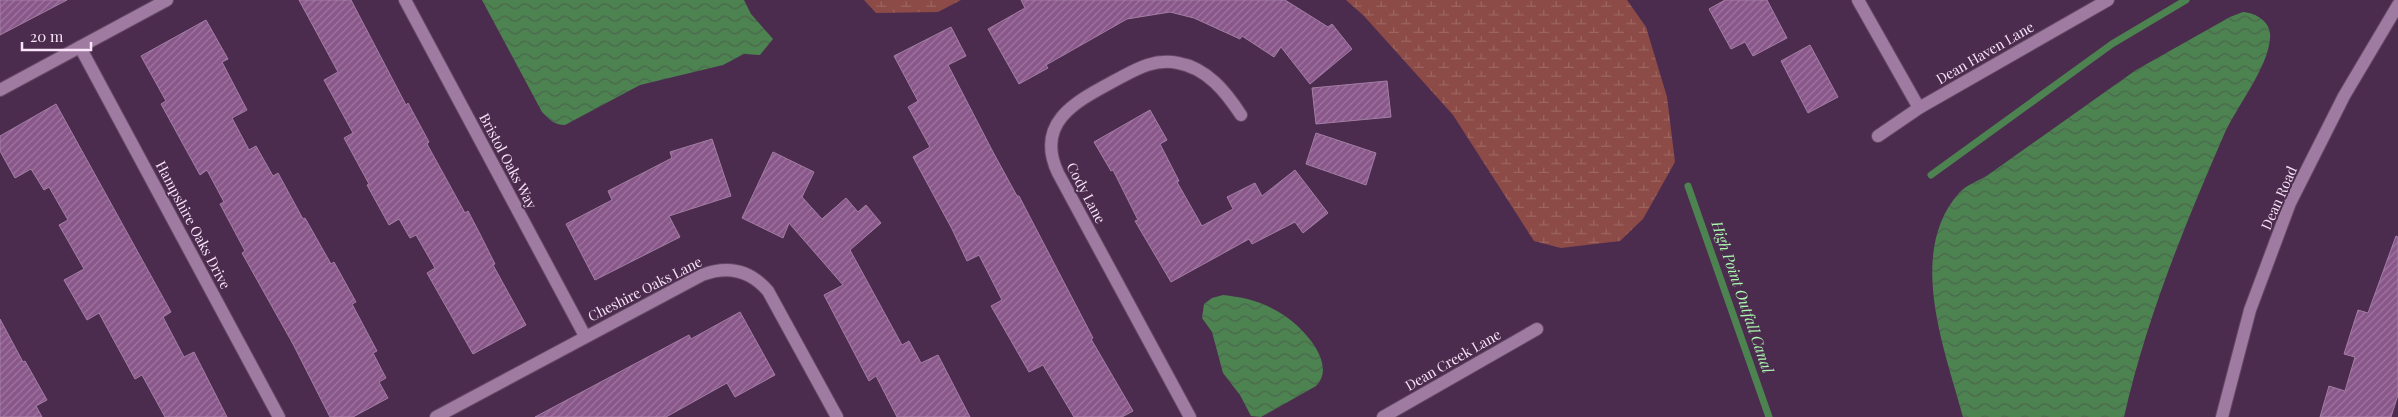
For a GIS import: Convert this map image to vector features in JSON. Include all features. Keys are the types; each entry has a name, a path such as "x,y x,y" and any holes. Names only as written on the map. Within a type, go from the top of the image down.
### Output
{"street":[{"path":"0,90 167,0"},
{"name":"Bristol Oaks Way","path":"405,0 585,336"},
{"path":"1858,0 1919,108"},
{"name":"Dean Haven Lane","path":"1878,136 1919,108 2108,0"},
{"name":"Dean Road","path":"2222,417 2250,310 2290,204 2344,96 2398,5"},
{"name":"Hampshire Oaks Drive","path":"80,47 279,417"},
{"name":"Cody Lane","path":"1190,417 1058,173 1053,160 1052,145 1059,121 1069,107 1142,66 1155,62 1179,63 1204,74 1225,92 1241,115"},
{"name":"Cheshire Oaks Lane","path":"436,417 702,275 723,269 743,272 753,277 768,291 837,417"},
{"name":"Dean Creek Lane","path":"1383,417 1537,329"}],"green space":[{"path":"864,0 961,0 938,12 876,13"},
{"path":"1346,0 1627,0 1646,27 1667,97 1675,162 1643,219 1620,241 1561,248 1534,241 1453,115 1364,16"}],"water":[{"path":"482,0 744,0 751,14 773,39 760,55 744,54 723,65 640,85 565,125 561,125 552,121 542,112"},
{"path":"2243,12 2253,14 2266,23 2270,33 2268,50 2264,62 2228,126 2180,240 2154,310 2124,417 1963,417 1940,333 1934,302 1932,273 1935,244 1943,217 1959,193 1969,185 1988,175 2136,70 2230,17"},
{"path":"1223,295 1261,303 1282,314 1299,327 1315,346 1323,367 1322,377 1316,386 1261,417 1251,416 1240,395 1223,373 1212,332 1202,318 1204,304 1212,298"}],"building":[{"path":"0,0 67,0 0,35"},
{"path":"299,0 351,0 406,105 408,103 429,142 427,144 465,213 468,211 495,264 493,265 526,325 473,354 427,273 435,268 416,235 410,238 399,219 389,225 367,185 369,184 344,138 353,133 324,80 338,72"},
{"path":"1021,0 1285,0 1328,27 1332,24 1352,49 1310,84 1281,47 1274,57 1242,36 1240,39 1194,18 1170,12 1127,19 1046,65 1048,68 1019,84 988,29 1025,8"},
{"path":"1725,0 1767,0 1787,38 1753,56 1745,42 1731,49 1709,9"},
{"path":"206,20 228,59 222,62 247,110 232,118 249,150 256,146 273,176 278,173 303,219 305,218 331,264 334,262 356,302 352,304 377,351 373,353 386,378 379,382 388,398 353,417 330,417 293,344 242,253 245,251 220,204 224,202 207,170 200,175 161,104 166,101 141,56"},
{"path":"951,27 966,56 948,65 993,152 1017,196 1019,196 1093,338 1091,339 1133,411 1122,417 1074,417 1043,365 1029,372 991,306 1002,300 979,255 967,261 913,157 930,147 908,107 918,101 894,56"},
{"path":"1810,45 1838,97 1808,113 1781,61"},
{"path":"1387,81 1391,117 1316,124 1312,88"},
{"path":"56,104 171,312 163,317 184,357 194,352 227,417 165,417 142,375 135,379 99,313 87,320 64,280 84,269 59,225 68,220 49,187 44,190 31,169 15,178 0,151 0,136"},
{"path":"1150,110 1167,140 1160,144 1179,181 1177,182 1202,226 1233,209 1227,197 1255,183 1262,196 1295,170 1328,213 1303,233 1295,222 1252,244 1249,239 1171,282 1135,221 1138,220 1113,170 1111,171 1094,142"},
{"path":"1316,133 1376,153 1366,185 1306,164"},
{"path":"712,139 731,196 669,216 680,237 595,280 566,224 612,200 608,191 672,158 670,152"},
{"path":"773,152 814,172 802,197 822,219 846,198 858,212 866,205 881,223 850,250 902,345 909,341 921,363 938,355 970,417 897,417 876,376 869,381 824,295 843,285 789,223 783,238 742,218"},
{"path":"2396,236 2398,237 2398,395 2391,417 2320,417 2329,386 2345,391 2355,357 2344,354 2358,310 2368,313"},
{"path":"740,312 775,375 735,397 727,383 666,417 535,417 689,335 691,339"},
{"path":"0,319 23,362 25,361 47,400 36,406 42,417 0,417"}],"waterway":[{"path":"1931,175 2112,44 2186,0"},
{"name":"High Point Outfall Canal","path":"1688,186 1769,417"}]}
